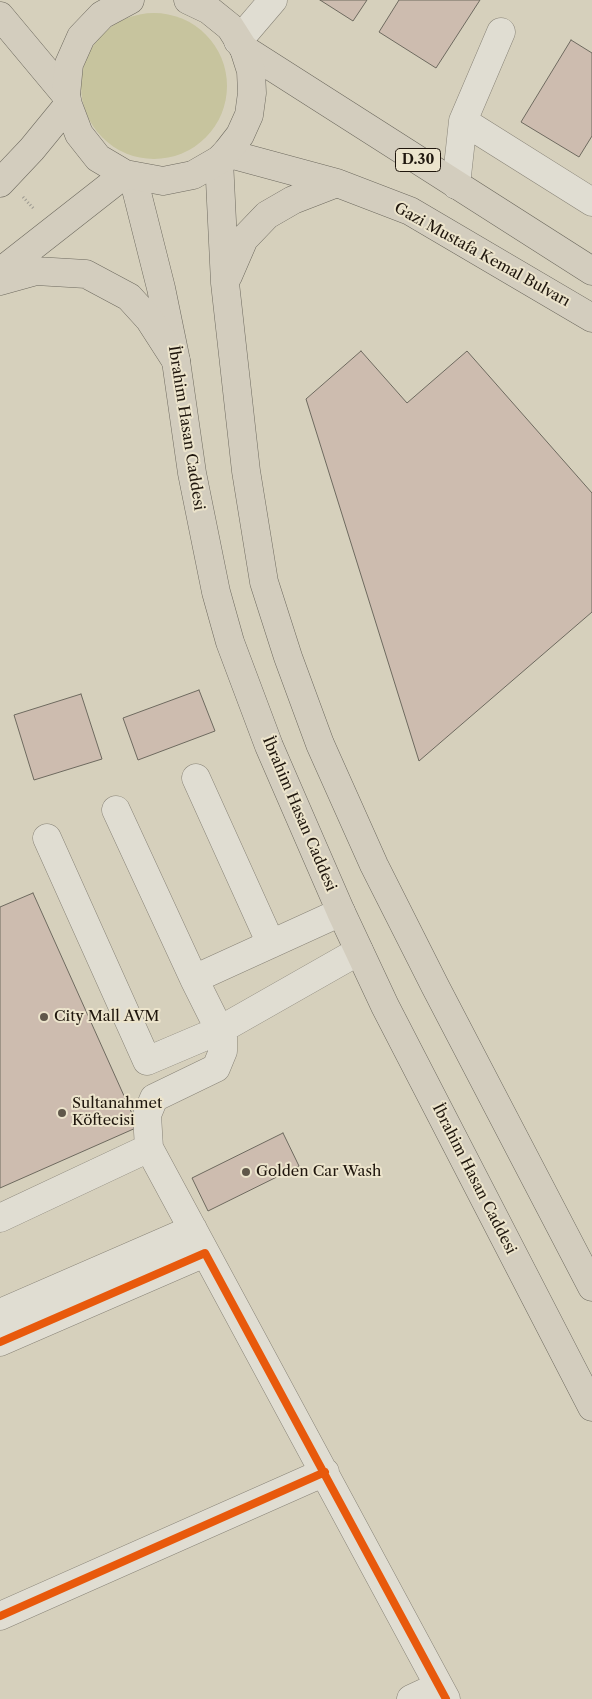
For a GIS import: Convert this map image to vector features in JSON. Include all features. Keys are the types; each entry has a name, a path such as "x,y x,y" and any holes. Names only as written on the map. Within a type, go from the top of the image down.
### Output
{"main road":[{"name":"D.30","path":"130,0 102,15 81,37 69,64 67,100 79,134 98,158 129,176 163,180 193,175 222,156 240,135 248,115 251,100 251,70 241,45 230,27 209,10 188,0"},
{"path":"0,16 67,100 2,181"},
{"name":"D.30","path":"241,45 592,271"},
{"path":"222,156 225,283 246,471 264,582 288,657 320,744 374,865 592,1287"},
{"name":"Gazi Mustafa Kemal Bulvarı","path":"222,156 337,183 410,211 592,318"},
{"path":"0,272 53,230 129,176"},
{"name":"İbrahim Hasan Caddesi","path":"129,176 161,288 176,361 192,473 216,592 230,642 270,746 359,951 394,1023 592,1407"},
{"path":"225,283 244,238 267,215 293,200 337,183"},
{"path":"0,280 36,271 86,274 129,297 149,319 176,361"}],"street":[{"path":"241,45 273,0"},
{"path":"456,185 462,121 501,32"},
{"path":"462,121 592,202"},
{"path":"196,778 271,944"},
{"path":"116,810 194,979 223,1036 223,1051 216,1068 154,1098 146,1115 149,1148 442,1693 411,1699"},
{"path":"47,838 147,1061 220,1030 359,951"},
{"path":"194,979 341,912"},
{"path":"0,1218 149,1148"},
{"path":"0,1313 199,1241"},
{"path":"0,1342 199,1241"},
{"path":"0,1616 324,1472"}],"path":[{"path":"2,181 53,230"}],"shaded area":[{"path":"154,13 182,18 206,34 222,58 227,86 222,114 206,138 182,154 154,159 126,154 102,138 86,114 81,86 86,58 102,34 126,18"}],"building":[{"path":"320,0 367,0 353,21"},
{"path":"399,0 480,0 436,68 379,32"},
{"path":"571,40 592,53 592,136 579,157 521,122"},
{"path":"361,351 407,403 467,351 592,493 592,612 419,761 306,399"},
{"path":"199,690 215,731 138,760 123,718"},
{"path":"81,694 102,759 34,780 14,715"},
{"name":"City Mall AVM","path":"33,893 138,1127 0,1188 0,907"},
{"name":"Golden Car Wash","path":"283,1133 299,1166 208,1211 192,1178"}],"cycle path":[{"path":"0,1342 205,1253 446,1699"},
{"path":"0,1616 325,1472"}],"place":[{"name":"City Mall AVM","path":"44,1017"},
{"name":"Sultanahmet Köftecisi","path":"62,1113"},
{"name":"Golden Car Wash","path":"246,1172"}]}
